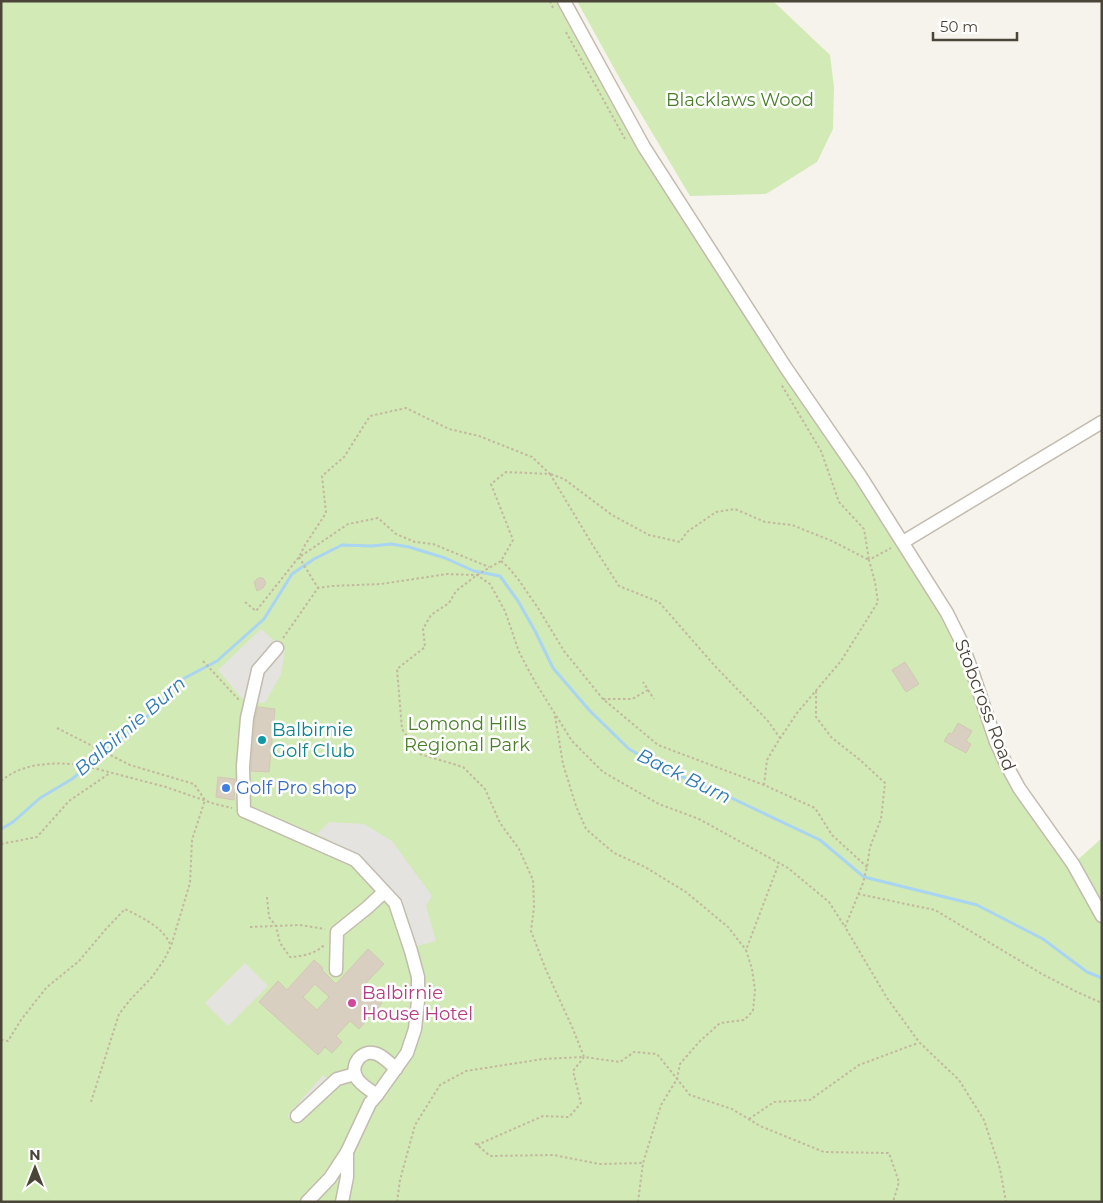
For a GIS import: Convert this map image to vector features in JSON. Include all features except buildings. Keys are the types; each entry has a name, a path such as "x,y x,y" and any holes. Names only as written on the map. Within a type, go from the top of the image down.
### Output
{"street":[{"name":"Stobcross Road","path":"559,6 644,147 786,368 861,477 947,613 961,641 996,742 1007,766 1020,788 1073,864 1102,916"},
{"path":"903,542 1102,422"},
{"path":"277,648 258,670 247,718 243,766 244,811 355,860 395,903 418,977 415,1030 407,1053 370,1103 347,1152 330,1178 307,1202"},
{"path":"336,970 337,932 384,892"},
{"path":"377,1096 357,1079 354,1068 356,1062 366,1054 377,1054 396,1069"},
{"path":"298,1116 337,1079 355,1074"},
{"path":"342,1202 347,1177 347,1152"}],"path":[{"path":"550,1 559,6"},
{"path":"564,27 625,139"},
{"path":"764,785 766,760 797,712 841,661 878,602 864,529 839,502 821,451 779,380"},
{"path":"245,602 256,611 299,557 326,513 322,476 344,457 370,416 406,408 449,429 479,436 532,457 550,474 619,586 659,602 714,665 768,721 780,738"},
{"path":"584,1057 531,931 534,907 533,880 519,849 500,823 485,789 463,767 420,754 402,729 397,669 425,647 423,629 431,615 449,603 456,591 477,575 501,561 513,540 491,484 506,472 550,474 564,478 612,515 649,535 680,542 687,532 716,512 735,509 765,522 792,524 832,541 869,560"},
{"path":"299,557 348,524 378,518 396,534 415,542 433,544 490,567"},
{"path":"869,560 903,542"},
{"path":"299,557 318,588"},
{"path":"501,561 518,579 564,651 602,699 658,745 764,785 815,808 832,836 867,867"},
{"path":"318,588 381,584 447,574 477,575 490,584 505,611 519,652 535,682 572,741 603,772 659,804 699,819 788,868 829,902 846,927 887,998 919,1042 959,1080 984,1120 1000,1169 1006,1202"},
{"path":"277,648 318,588"},
{"path":"203,661 249,710"},
{"path":"643,682 654,699"},
{"path":"602,699 632,699 648,690"},
{"path":"816,691 816,717 831,737 885,783 881,819 870,847 863,883 846,927"},
{"path":"555,714 563,764 576,806 586,829 614,853 645,867 686,892 728,927 746,950 752,969 755,990 753,1011 744,1020 720,1023 699,1042 680,1064 677,1079 661,1105 643,1163 638,1202"},
{"path":"57,728 130,765 194,784 205,800"},
{"path":"1,781 26,768 43,763 82,765 166,787 244,811"},
{"path":"1,844 37,837 68,801 110,773"},
{"path":"91,1102 119,1014 152,977 164,960 170,946 190,883 192,840 205,800"},
{"path":"746,950 779,863"},
{"path":"858,894 934,910 1042,974 1102,1003"},
{"path":"267,897 269,917 276,926 280,943 290,957 304,956 322,948 337,932"},
{"path":"1,1040 8,1041 21,1020 46,988 79,961 125,909 148,920 168,939 170,946"},
{"path":"250,927 300,925 337,932"},
{"path":"750,1119 774,1102 810,1100 859,1065 919,1042"},
{"path":"397,1202 400,1180 416,1125 440,1084 466,1071 543,1059 584,1057 620,1062 634,1052 657,1054 690,1095 732,1109 760,1126 824,1152 889,1153 899,1182 893,1202"},
{"path":"584,1057 573,1071 581,1103 569,1117 543,1116 476,1144 490,1156 554,1155 599,1164 643,1163"}],"green space":[{"name":"Lomond Hills Regional Park","path":"1,1 564,1 644,147 947,613 1007,766 1073,864 1102,838 1102,1202 1,1202"},
{"name":"Blacklaws Wood","path":"577,1 773,1 830,55 834,87 833,129 817,162 766,194 690,196 620,79"}],"shaded area":[{"path":"261,629 285,650 281,674 265,703 245,702 218,670"},
{"path":"329,822 364,824 392,841 432,896 426,906 436,941 417,946 405,908 359,855 317,834"},
{"path":"245,963 268,986 228,1026 205,1003"},
{"path":"323,1075 334,1085 297,1125 287,1116"}],"waterway":[{"name":"Back Burn","path":"1,829 13,822 40,798 72,779 114,745 157,708 179,681 217,661 264,619 292,574 314,559 342,545 372,546 391,544 409,547 445,558 474,571 500,576 518,601 553,668 590,711 629,749 666,770 723,794 820,840 864,877 977,905 1043,939 1087,972 1102,978"}],"place":[{"name":"Balbirnie Golf Club","path":"262,740"},
{"name":"Golf Pro shop","path":"226,788"},
{"name":"Balbirnie House Hotel","path":"352,1003"}],"water label":[{"name":"Balbirnie Burn","path":"130,726"}]}
